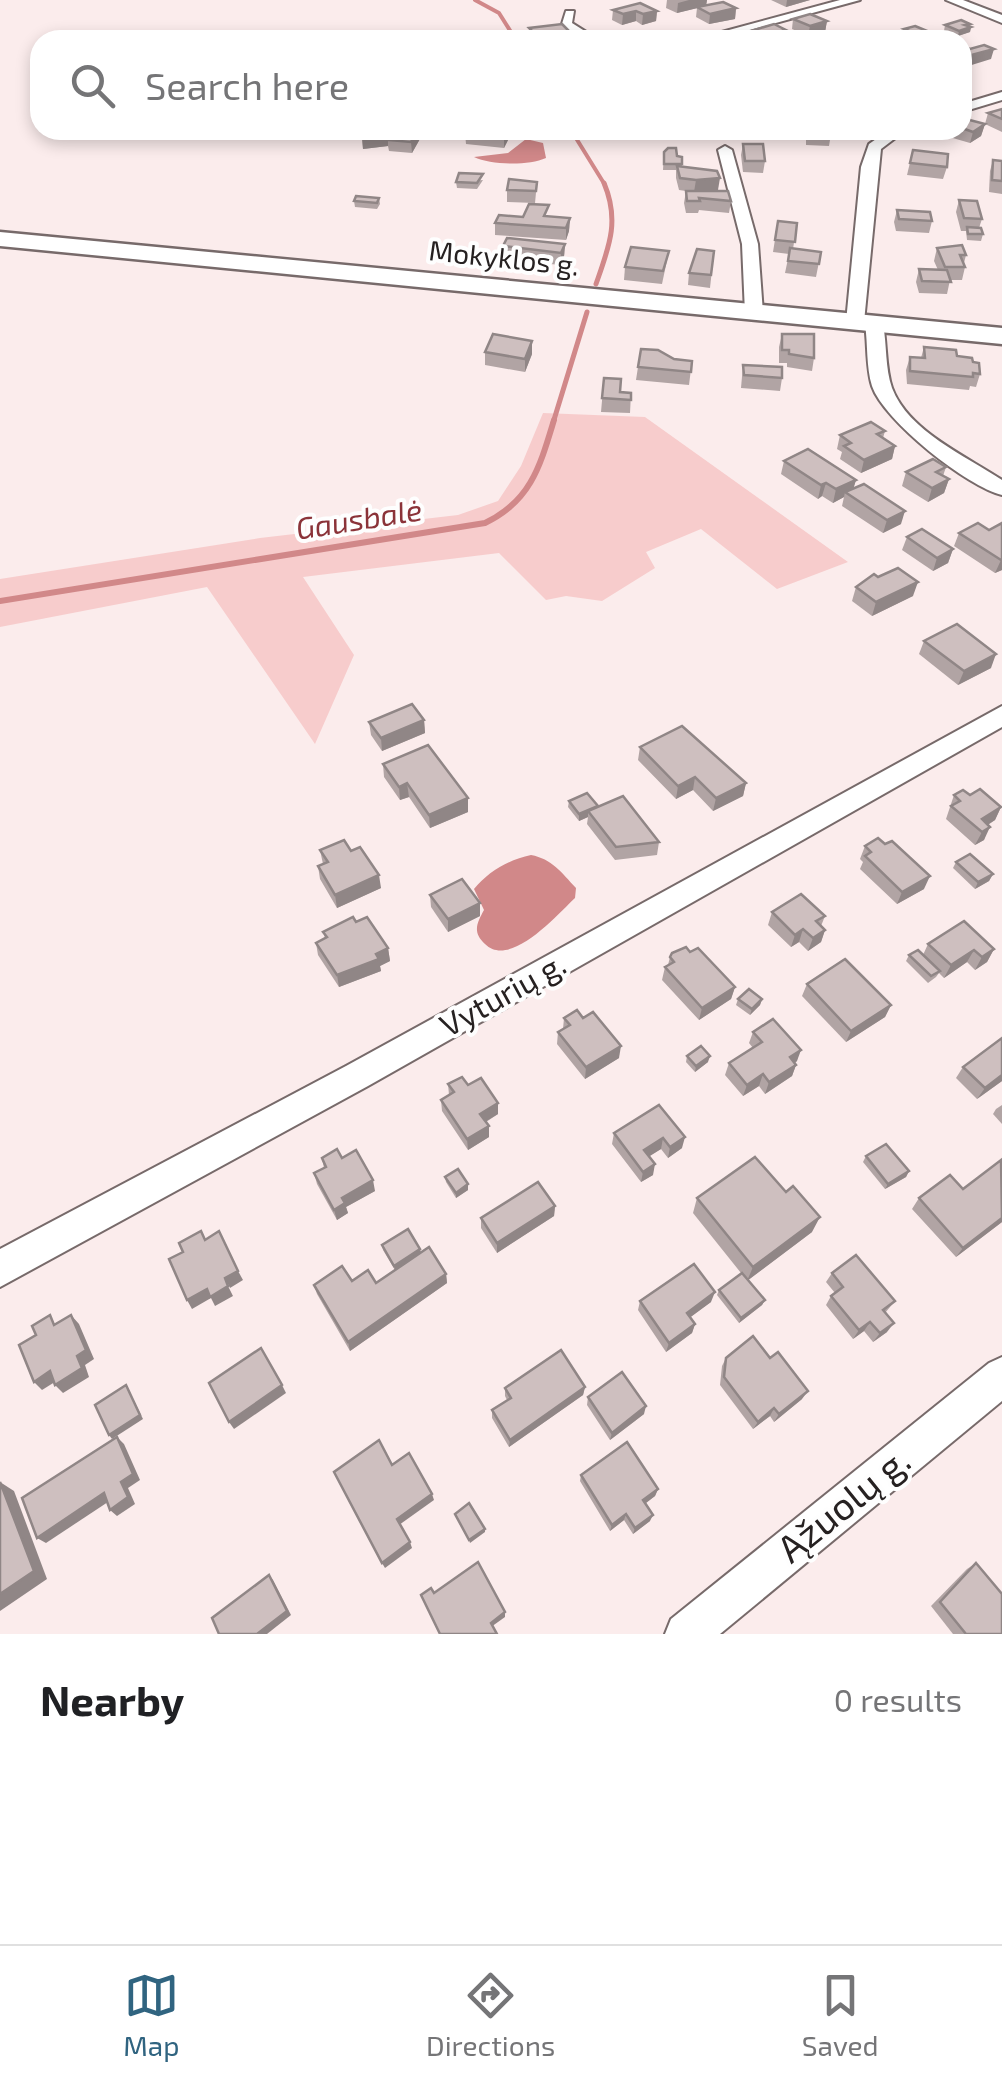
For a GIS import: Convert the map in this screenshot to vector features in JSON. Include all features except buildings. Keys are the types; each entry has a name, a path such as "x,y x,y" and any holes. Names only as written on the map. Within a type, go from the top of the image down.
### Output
{"main road":[{"name":"Mokyklos g.","path":"0,239 1002,336"}],"street":[{"path":"737,30 854,0"},
{"path":"952,0 1002,19"},
{"path":"570,14 565,24 576,30"},
{"path":"972,105 1002,96"},
{"path":"884,140 874,147 869,167 865,323 881,386 888,402 912,426 1002,489"},
{"path":"726,150 750,244 754,312"},
{"name":"Vyturių g.","path":"0,1269 357,1076 1002,715"},
{"name":"Ąžuolų g.","path":"686,1634 1002,1376"}],"shaded area":[{"path":"530,140 543,143 546,158 510,164 474,157 508,153"},
{"path":"543,413 645,417 848,562 777,589 701,529 646,552 655,568 602,601 566,596 546,600 499,553 303,577 354,655 315,744 207,587 0,627 0,579 260,538 458,515 498,501 521,466"},
{"path":"531,855 561,872 576,888 575,898 533,937 507,950 495,950 478,935 484,910 474,889 499,868"}],"waterway":[{"name":"Gausbalė","path":"475,0 499,13 510,30"},
{"name":"Gausbalė","path":"577,140 604,184"},
{"name":"Gausbalė","path":"596,284 612,222 604,184"},
{"name":"Gausbalė","path":"553,422 587,312"},
{"name":"Gausbalė","path":"0,601 485,523 513,504 532,481 553,422"}]}
